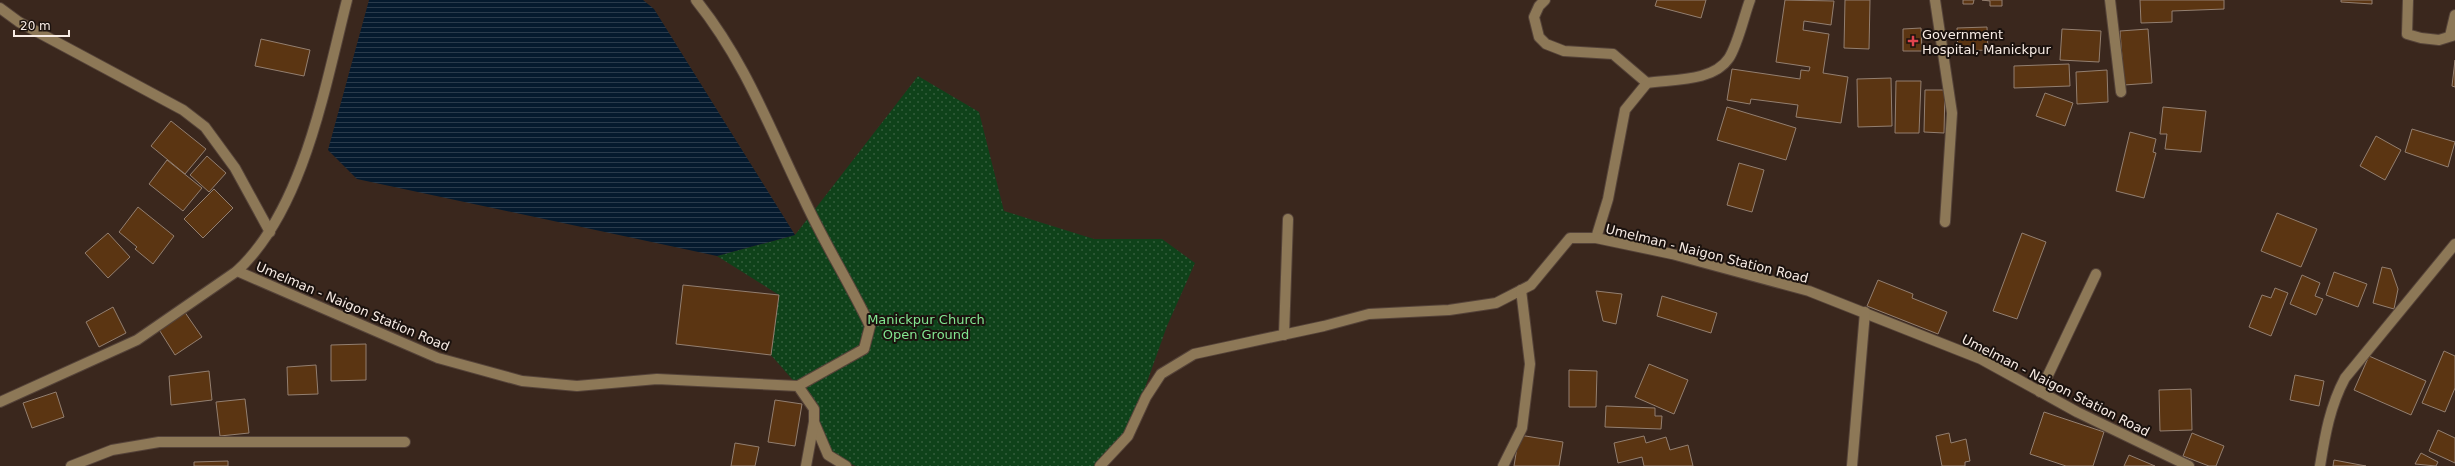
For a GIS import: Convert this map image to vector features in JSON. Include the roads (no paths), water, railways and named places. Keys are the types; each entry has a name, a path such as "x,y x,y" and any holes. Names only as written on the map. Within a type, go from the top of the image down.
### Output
{"street":[{"path":"238,271 254,256 270,232 292,192 319,111 347,0"},
{"path":"696,0 717,26 749,79 803,198 870,326 864,349 798,386 814,409 814,422 806,466"},
{"path":"1545,0 1539,6 1534,17 1539,37 1546,44 1564,51 1613,54 1647,83"},
{"path":"1596,238 1608,200 1625,110 1647,83 1708,74 1719,69 1730,57 1750,0"},
{"path":"1935,0 1952,113 1945,222"},
{"path":"2110,0 2121,92"},
{"path":"2408,0 2407,34 2421,38 2439,40 2452,35 2455,16"},
{"path":"0,8 19,22 183,110 205,127 235,168 270,232"},
{"path":"1284,335 1288,218"},
{"name":"Umelman - Naigon Station Road","path":"1100,466 1128,436 1146,397 1161,374 1194,354 1284,335 1369,314 1449,310 1496,303 1532,285 1570,238 1596,238 1672,254 1809,291 1981,359 2077,412 2189,466"},
{"path":"2320,466 2328,418 2334,398 2345,378 2455,244"},
{"name":"Umelman - Naigon Station Road","path":"0,402 137,340 238,271 438,358 522,381 577,386 657,379 798,386"},
{"path":"2040,392 2096,274"},
{"path":"1503,466 1522,428 1530,364 1521,290"},
{"path":"1852,466 1865,312"},
{"path":"814,422 828,455 846,466"},
{"path":"71,466 112,450 159,442 405,442"}],"water":[{"path":"369,0 643,0 654,9 795,235 717,256 357,179 328,150"}],"place":[{"name":"Government Hospital, Manickpur","path":"1913,41"}],"park label":[{"name":"Manickpur Church Open Ground","path":"926,326"}]}
